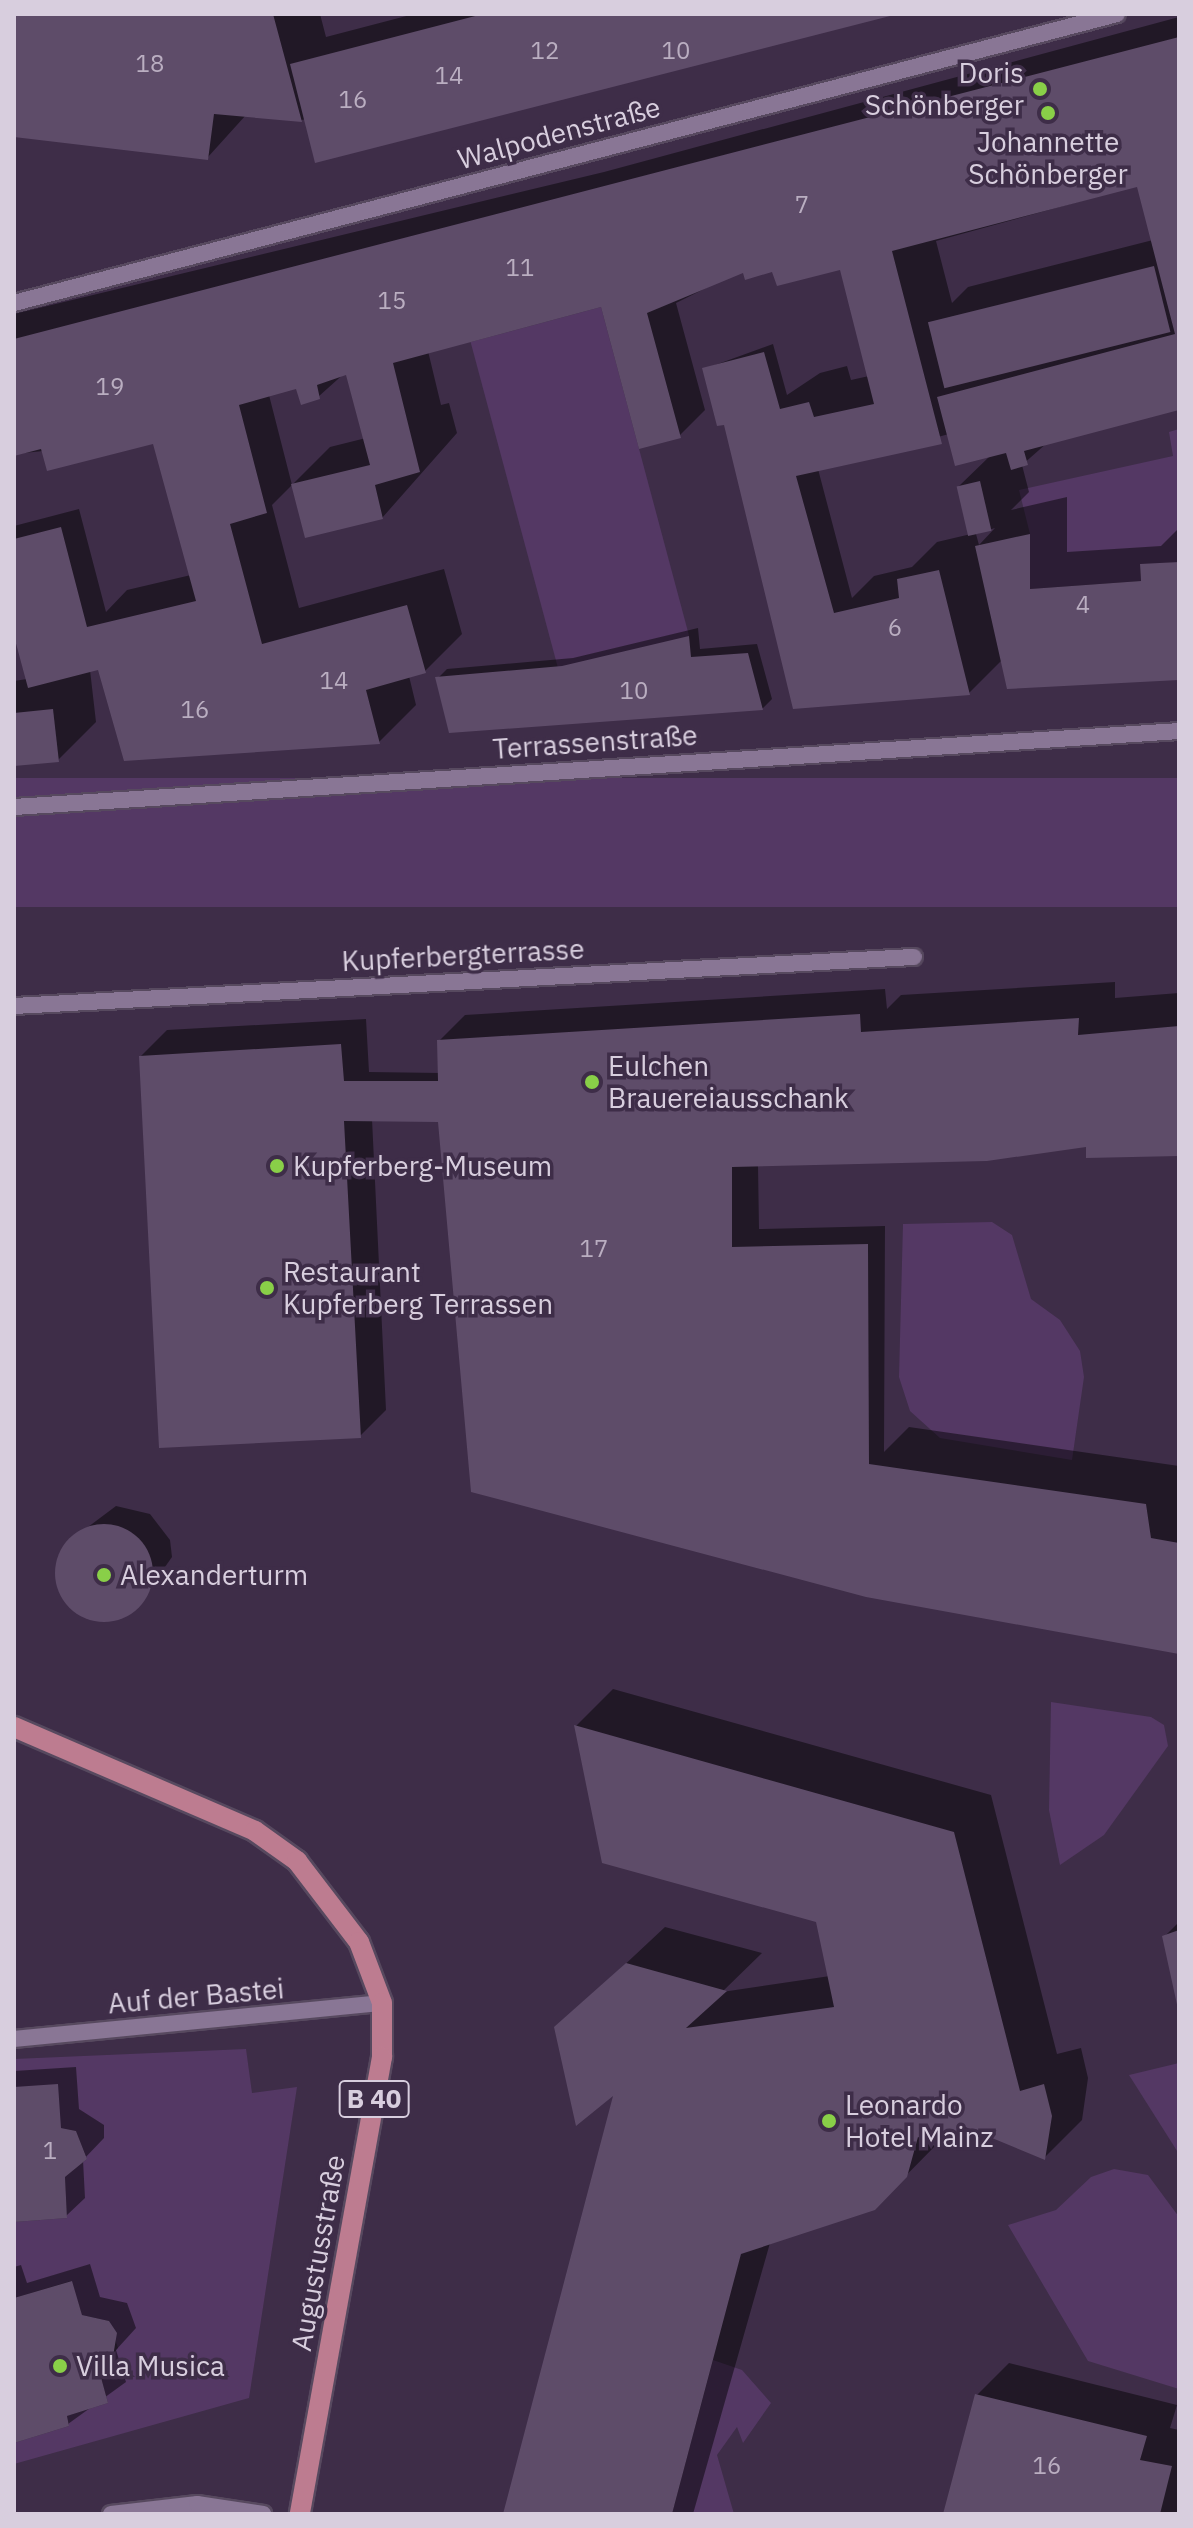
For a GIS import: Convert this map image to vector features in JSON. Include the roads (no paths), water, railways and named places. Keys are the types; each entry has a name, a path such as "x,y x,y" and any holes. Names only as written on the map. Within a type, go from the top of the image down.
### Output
{"main road":[{"name":"Augustusstraße","path":"14,1727 255,1831 297,1861 359,1942 382,2003 382,2057 300,2514"}],"street":[{"name":"Walpodenstraße","path":"14,303 1117,14"},
{"name":"Terrassenstraße","path":"14,807 1179,731"},
{"name":"Kupferbergterrasse","path":"14,1006 914,957"},
{"name":"Auf der Bastei","path":"14,2039 382,2003"},
{"path":"111,2514 197,2504 263,2514"}],"place":[{"name":"Doris Schönberger","path":"1040,89"},
{"name":"Johannette Schönberger","path":"1048,113"},
{"name":"Eulchen Brauereiausschank","path":"592,1082"},
{"name":"Kupferberg-Museum","path":"277,1166"},
{"name":"Restaurant Kupferberg Terrassen","path":"267,1288"},
{"name":"Alexanderturm","path":"104,1575"},
{"name":"Leonardo Hotel Mainz","path":"829,2121"},
{"name":"Villa Musica","path":"60,2366"}]}
